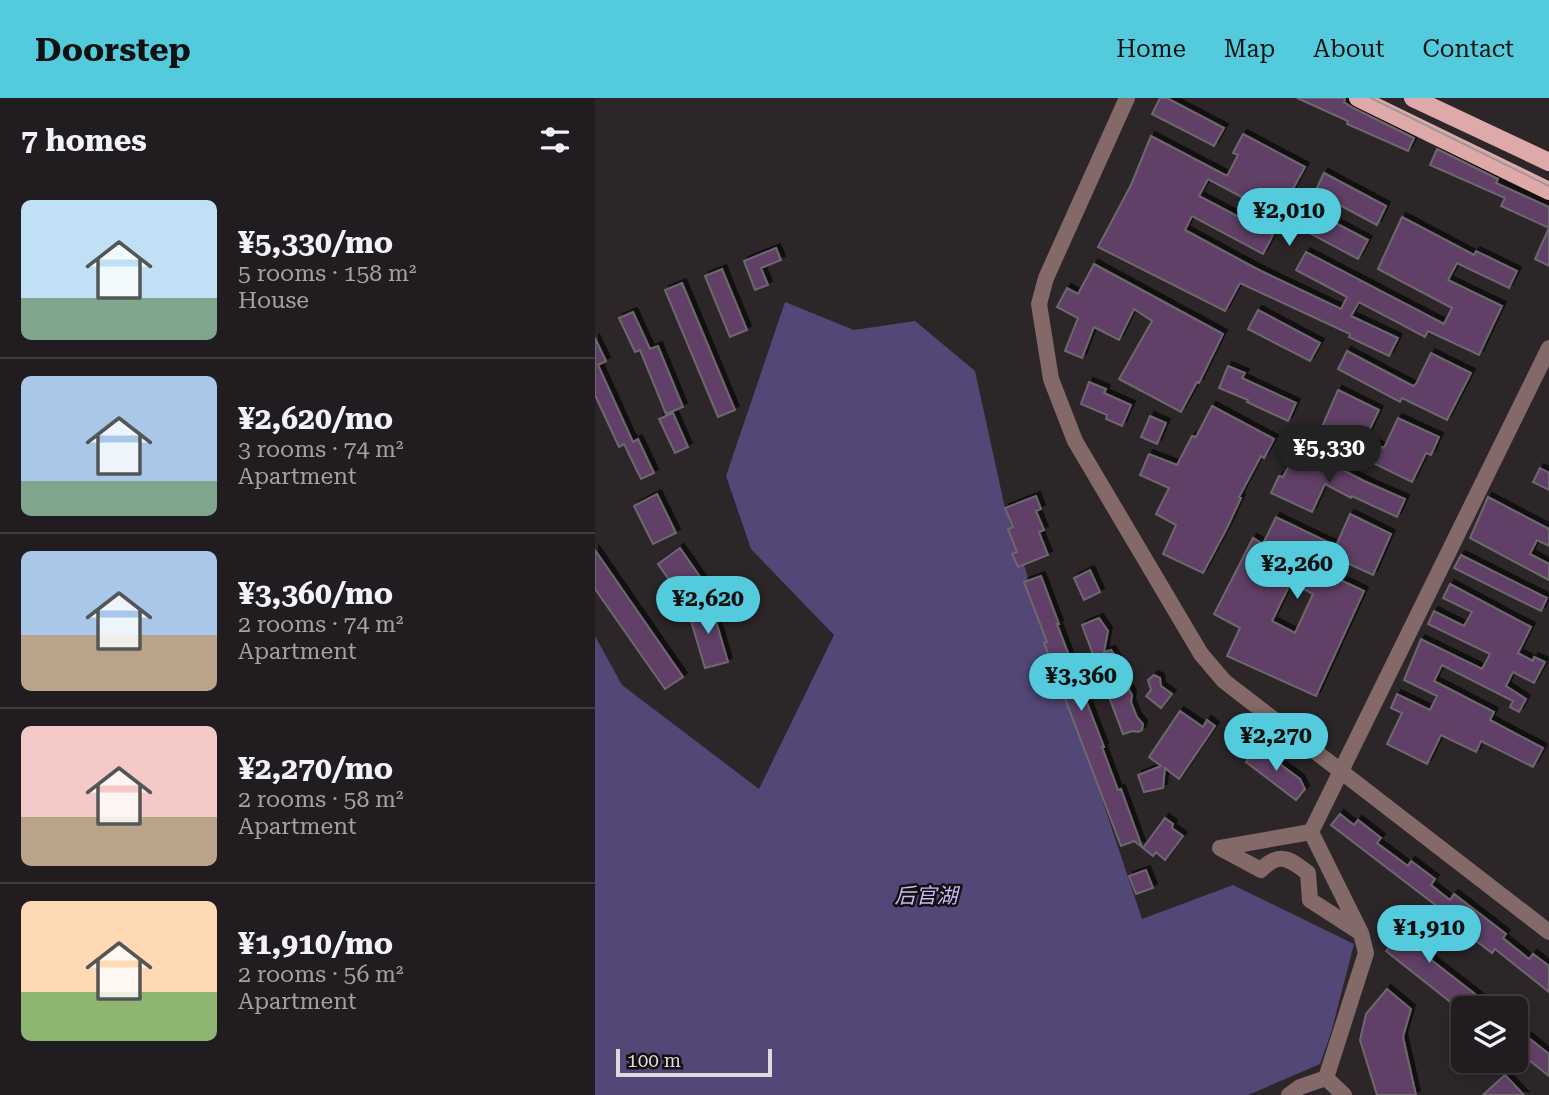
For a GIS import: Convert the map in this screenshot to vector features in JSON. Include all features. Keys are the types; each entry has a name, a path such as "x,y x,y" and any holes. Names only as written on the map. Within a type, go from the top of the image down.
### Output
{"main road":[{"path":"1358,98 1549,191"},
{"path":"1413,98 1549,162"}],"street":[{"path":"1127,98 1046,278 1039,304 1051,379 1075,441 1201,654 1224,681 1549,932"},
{"path":"1311,832 1549,348"},
{"path":"1311,832 1220,848 1261,870 1268,862 1281,858 1293,861 1308,873 1310,900 1361,933"},
{"path":"1311,832 1361,933 1366,953 1326,1078"},
{"path":"1289,1095 1300,1087 1326,1078"},
{"path":"1326,1078 1344,1095"}],"water":[{"name":"后官湖","path":"785,302 854,330 915,321 975,371 1005,508 1142,919 1233,885 1354,944 1331,1033 1320,1064 1248,1095 595,1095 595,636 622,685 759,789 834,635 751,549 726,476"}],"building":[{"path":"1160,98 1167,98 1224,128 1214,146 1152,114"},
{"path":"1297,98 1345,98 1344,102 1353,108 1414,138 1408,151"},
{"path":"1243,134 1305,167 1288,198 1368,240 1358,259 1208,179 1199,196 1273,235 1263,254 1192,216 1185,230 1257,269 1341,309 1347,297 1296,270 1306,252 1444,324 1452,308 1378,269 1402,217 1474,255 1476,251 1517,271 1509,288 1457,263 1448,280 1502,306 1479,355 1428,331 1425,337 1359,302 1351,316 1398,338 1389,356 1349,337 1350,334 1240,283 1225,311 1098,247 1131,185 1151,136 1227,176 1238,155 1233,153"},
{"path":"1437,149 1498,179 1496,183 1549,207 1549,228 1501,206 1505,198 1430,165"},
{"path":"1324,173 1386,206 1377,225 1315,192"},
{"path":"1549,228 1549,266 1535,259"},
{"path":"776,248 781,260 761,268 768,285 755,290 744,261"},
{"path":"1094,264 1223,334 1181,412 1119,379 1152,321 1134,309 1119,340 1094,327 1082,358 1065,351 1078,318 1057,307 1067,288 1078,294"},
{"path":"722,269 747,330 730,337 705,276"},
{"path":"682,283 735,410 718,417 665,290"},
{"path":"1258,310 1320,343 1310,361 1248,329"},
{"path":"633,312 650,349 658,346 683,407 666,414 640,350 635,352 619,318"},
{"path":"595,338 606,361 598,365 633,442 638,439 654,473 641,479 624,444 619,447 595,395"},
{"path":"1347,351 1413,386 1431,353 1471,373 1447,420 1402,398 1400,402 1338,369"},
{"path":"1228,366 1245,373 1242,378 1296,403 1288,421 1219,388"},
{"path":"1089,382 1106,389 1104,393 1131,405 1122,426 1106,419 1107,415 1081,404"},
{"path":"1338,390 1379,410 1366,440 1384,448 1398,418 1439,437 1431,455 1426,453 1412,482 1318,436"},
{"path":"1212,406 1274,439 1264,458 1261,456 1239,497 1241,498 1227,528 1203,573 1163,554 1176,525 1156,514 1169,488 1140,475 1149,454 1177,465"},
{"path":"673,413 688,447 675,453 659,419"},
{"path":"1150,416 1166,423 1157,444 1141,437"},
{"path":"1299,447 1405,499 1397,517 1325,484 1312,512 1271,493"},
{"path":"1540,468 1549,473 1549,490 1533,482"},
{"path":"657,494 676,533 653,544 634,506"},
{"path":"1036,496 1041,509 1036,511 1044,530 1039,532 1048,555 1018,567 1012,554 1017,552 1008,529 1013,527 1005,508"},
{"path":"1488,497 1549,529 1549,546 1537,540 1530,554 1549,564 1549,580 1470,538"},
{"path":"1350,514 1391,534 1373,575 1321,551 1313,567 1364,591 1316,696 1227,656 1240,628 1214,614 1253,538 1263,544 1276,517 1336,546","holes":["1291,582 1313,594 1295,633 1272,621"]},
{"path":"680,548 703,581 681,597 658,564"},
{"path":"595,550 683,677 665,689 595,589"},
{"path":"1461,555 1547,598 1541,611 1454,568"},
{"path":"1090,570 1100,592 1084,600 1074,578"},
{"path":"1041,576 1118,790 1121,789 1142,847 1134,841 1121,846 1044,643 1047,642 1024,582"},
{"path":"1450,584 1531,627 1518,653 1533,661 1534,657 1545,662 1534,683 1513,672 1506,686 1526,699 1519,712 1510,707 1513,701 1442,665 1434,681 1494,712 1490,720 1543,748 1533,767 1481,741 1476,752 1441,735 1427,764 1387,744 1402,713 1391,708 1397,694 1430,710 1437,696 1404,680 1421,639 1482,669 1490,654 1428,624 1434,611 1464,626 1472,612 1443,598"},
{"path":"711,604 728,662 705,668 688,611"},
{"path":"1099,618 1108,631 1104,652 1111,650 1119,663 1114,684 1124,681 1132,695 1131,702 1137,717 1143,724 1142,730 1138,732 1123,734 1082,625"},
{"path":"1154,675 1160,678 1161,686 1172,694 1161,708 1146,696 1151,690 1148,680"},
{"path":"1180,711 1203,727 1207,720 1215,726 1179,779 1165,768 1163,788 1144,792 1138,775 1161,766 1149,757"},
{"path":"1257,747 1300,779 1305,789 1296,800 1246,762"},
{"path":"1340,814 1354,825 1358,820 1381,838 1377,843 1408,866 1411,861 1435,879 1431,885 1450,900 1454,894 1506,934 1503,938 1529,959 1533,954 1549,966 1549,992 1495,949 1492,953 1440,913 1442,910 1331,825"},
{"path":"1165,818 1173,824 1172,828 1183,836 1165,860 1156,852 1153,856 1143,848"},
{"path":"1146,870 1153,888 1136,894 1129,876"},
{"path":"1412,918 1438,939 1425,955 1477,996 1451,996 1451,1002 1386,951"},
{"path":"1387,989 1411,1009 1403,1037 1416,1095 1377,1095 1360,1040 1366,1014"},
{"path":"1528,1037 1549,1054 1549,1076 1528,1059"},
{"path":"1505,1075 1524,1095 1483,1095"}],"tram line":[{"path":"1371,98 1549,186"}]}
